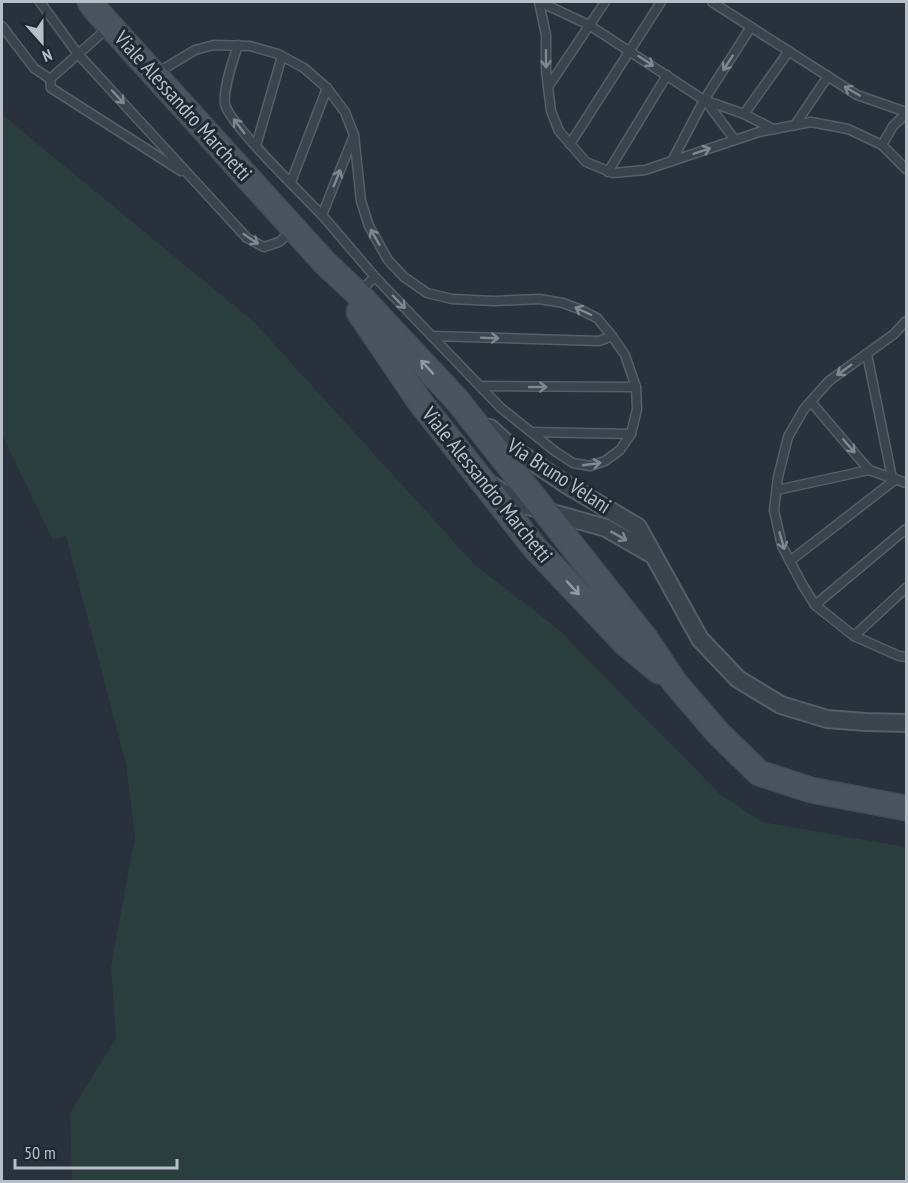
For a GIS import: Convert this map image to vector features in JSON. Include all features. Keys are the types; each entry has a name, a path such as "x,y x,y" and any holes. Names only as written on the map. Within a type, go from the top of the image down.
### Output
{"street":[{"name":"Viale Alessandro Marchetti","path":"90,2 325,263 357,293 458,400 645,638 675,683 718,733 759,773 811,790 906,808"},
{"name":"Viale Alessandro Marchetti","path":"325,263 420,402 535,548 626,644 675,683"},
{"name":"Via Bruno Velani","path":"458,400 512,448 638,527 700,639 738,679 781,705 827,719 906,723"},
{"name":"Via Bruno Velani","path":"481,479 521,504 606,528 654,556"}],"lane":[{"path":"40,2 78,54 247,238 264,247 279,242 295,229"},
{"path":"773,129 744,114 704,100 589,25 552,4 540,2 546,34 546,70 550,111 559,131 586,162 608,172 645,170 759,132 811,122 848,129 882,145 906,168"},
{"path":"548,87 605,2"},
{"path":"570,144 661,2"},
{"path":"712,2 857,95 906,113 893,126 882,145"},
{"path":"50,79 110,26"},
{"path":"2,27 34,68 50,79 51,88 191,177"},
{"path":"672,161 704,100 751,27"},
{"path":"155,75 195,50 214,45 238,45 250,46 278,54 304,68 327,88 345,112 354,135 361,201 369,226 388,260 404,277 427,293 452,299 494,302 539,299 562,303 597,318 612,336 625,355 636,387 637,409 631,434 620,450 605,461 590,466 573,463 556,452 501,408 375,277 322,215 256,146 234,120 225,105 227,84 238,45"},
{"path":"744,114 789,51"},
{"path":"256,146 282,56"},
{"path":"608,172 667,75"},
{"path":"795,125 828,76"},
{"path":"291,182 327,88"},
{"path":"704,100 735,140"},
{"path":"322,215 354,135"},
{"path":"357,293 375,277"},
{"path":"906,324 829,381 804,409 788,436 778,477 774,510 782,546 815,605 854,636 903,657 906,650"},
{"path":"432,336 599,341 612,336"},
{"path":"867,354 894,478"},
{"path":"480,386 636,387"},
{"path":"811,402 869,470"},
{"path":"530,432 631,434"},
{"path":"777,490 869,470 906,483"},
{"path":"790,561 894,478"},
{"path":"815,605 906,528"},
{"path":"854,636 906,588"}],"shaded area":[{"path":"2,113 254,322 476,566 558,629 720,794 762,822 906,847 906,1181 71,1181 70,1113 116,1038 111,966 135,837 126,764 66,536 53,540 2,435"}]}
